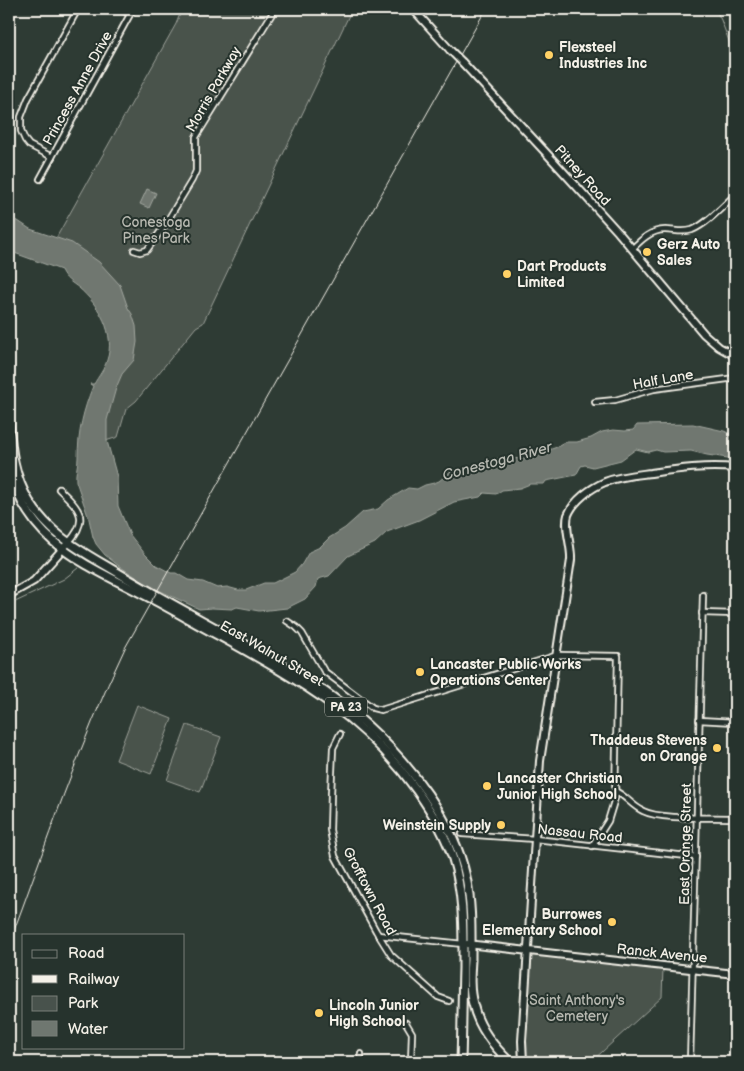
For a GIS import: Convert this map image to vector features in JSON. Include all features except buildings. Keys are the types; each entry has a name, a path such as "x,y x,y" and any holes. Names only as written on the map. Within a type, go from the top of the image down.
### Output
{"main road":[{"name":"East Walnut Street","path":"9,421 13,462 22,488 43,521 68,544 148,591 301,675 340,702 377,734 419,783 441,816 455,843 463,865 471,909 470,982 473,1006 487,1036 510,1062"},
{"name":"East Walnut Street","path":"9,469 19,497 28,514 42,531 63,550 298,680 337,707 373,738 414,787 433,814 445,836 454,861 460,887 463,910 461,1062"}],"street":[{"path":"52,157 25,140 21,131 21,116 28,99 78,9"},
{"path":"120,9 130,14"},
{"name":"Princess Anne Drive","path":"40,179 133,9"},
{"name":"Morris Parkway","path":"134,250 140,252 148,250 192,180 196,171 196,137 275,9"},
{"name":"Pitney Road","path":"413,9 549,156 632,249 704,334 735,355"},
{"path":"632,249 645,237 655,232 664,230 681,232 702,224 735,195"},
{"name":"Half Lane","path":"595,402 615,400 654,389 735,378"},
{"path":"523,1062 521,1045 529,950 540,761 571,560 567,520 570,510 580,498 602,484 627,476 696,468 735,468"},
{"path":"9,595 34,581 79,530 81,518 60,489"},
{"name":"East Orange Street","path":"690,1062 703,595"},
{"path":"702,614 735,614"},
{"path":"287,621 302,633 321,667 328,675 374,708 381,710 556,655 618,656 614,806 608,821 592,846"},
{"path":"699,720 735,722"},
{"name":"Grofftown Road","path":"340,734 333,748 331,839 338,863 378,935 397,961 438,997 449,1001"},
{"path":"615,791 624,796 636,808 652,815 735,818"},
{"name":"Nassau Road","path":"462,834 535,839 696,857"},
{"name":"Ranck Avenue","path":"378,935 735,974"},
{"path":"406,1023 412,1031 411,1062"},
{"path":"361,1054 361,1062"}],"green space":[{"name":"Conestoga Pines Park","path":"182,9 352,9 203,323 196,327 136,401 126,409 118,437 93,445 116,318 55,240 176,24"},
{"path":"137,705 172,719 151,774 116,760"},
{"path":"187,725 221,737 200,792 167,780"},
{"name":"Saint Anthony's Cemetery","path":"531,953 663,968 662,997 591,1062 525,1062"}],"water":[{"path":"147,189 156,193 149,208 140,204"},
{"name":"Conestoga River","path":"9,220 18,221 30,229 72,243 99,262 120,285 136,326 137,342 134,360 122,374 107,420 107,441 117,477 118,506 130,535 145,554 156,565 188,580 203,582 217,588 227,587 238,590 246,590 264,583 273,583 295,572 309,552 320,547 363,512 378,509 388,500 408,488 417,489 434,483 451,471 461,470 475,464 490,462 499,458 527,458 566,442 577,442 602,432 633,430 637,425 693,424 724,431 735,436 735,459 691,451 663,452 656,450 648,452 636,449 621,460 593,467 581,466 576,475 546,481 544,484 530,484 520,488 502,490 496,494 484,493 480,497 454,502 419,520 387,532 375,543 348,556 329,576 318,579 316,587 305,599 287,608 259,611 237,607 232,609 199,609 150,586 119,566 105,555 96,544 76,481 76,475 82,422 93,386 90,384 94,384 103,369 109,350 107,330 99,311 93,303 66,278 61,270 9,251"}],"waterway":[{"path":"711,9 717,12 729,41 731,53 735,57"},
{"path":"13,603 64,579 78,568"}],"railway":[{"path":"9,944 78,758 125,648 486,9"}],"place":[{"name":"Flexsteel Industries Inc","path":"549,55"},
{"name":"Gerz Auto Sales","path":"647,252"},
{"name":"Dart Products Limited","path":"507,274"},
{"name":"Lancaster Public Works Operations Center","path":"420,672"},
{"name":"Thaddeus Stevens on Orange","path":"717,748"},
{"name":"Lancaster Christian Junior High School","path":"487,786"},
{"name":"Weinstein Supply","path":"501,825"},
{"name":"Burrowes Elementary School","path":"612,922"},
{"name":"Lincoln Junior High School","path":"319,1013"}]}
